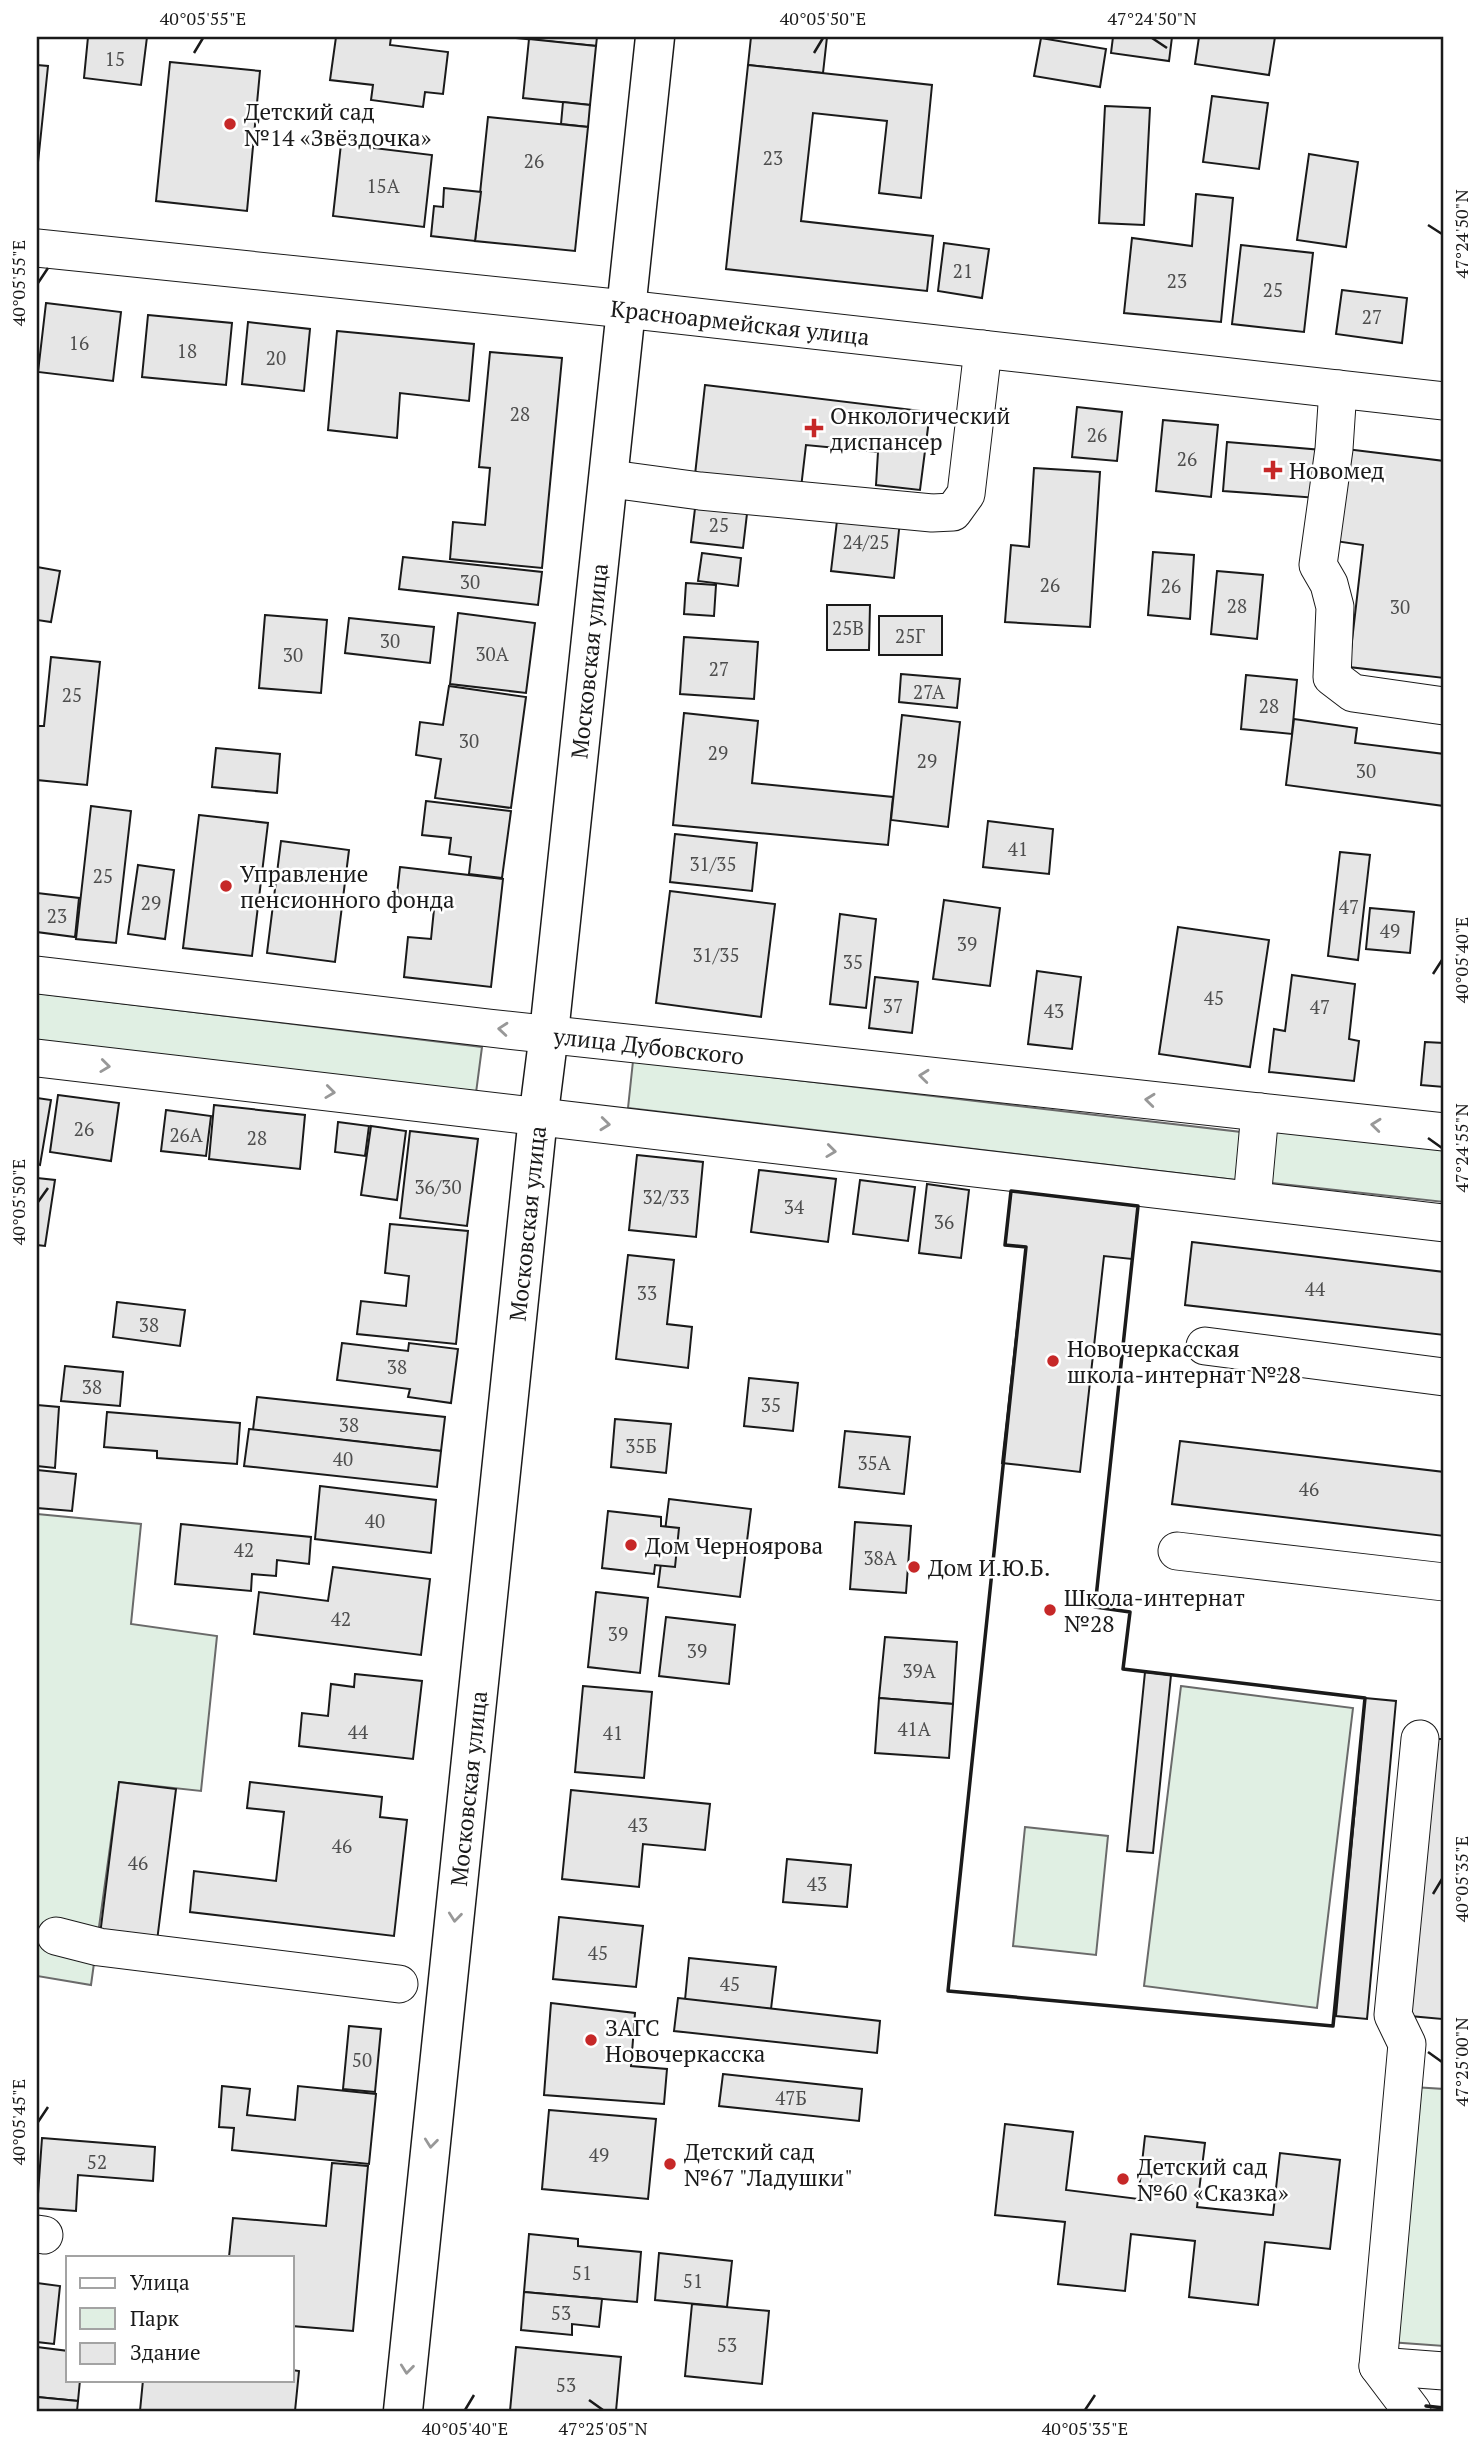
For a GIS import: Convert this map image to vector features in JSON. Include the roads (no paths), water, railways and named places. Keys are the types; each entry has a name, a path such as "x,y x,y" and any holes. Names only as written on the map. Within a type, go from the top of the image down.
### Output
{"main road":[{"name":"Московская улица","path":"558,1035 626,481 654,37"},
{"name":"Московская улица","path":"430,2411 558,1035 635,311 673,37"},
{"name":"Московская улица","path":"403,2411 550,1119"}],"street":[{"name":"Красноармейская улица","path":"37,248 1444,401"},
{"path":"626,481 932,513 953,512 966,494 983,349"},
{"path":"1338,389 1334,449 1318,565 1329,584 1335,607 1332,677 1353,693 1444,706"},
{"name":"улица Дубовского","path":"37,975 489,1028 1444,1132"},
{"path":"37,1058 1444,1223"},
{"path":"1252,1200 1260,1112"},
{"path":"1205,1346 1444,1377"},
{"path":"1177,1551 1444,1582"},
{"path":"1412,2411 1378,2366 1407,2044 1392,2015 1420,1739"},
{"path":"56,1936 99,1947 399,1984"},
{"path":"1378,2366 1444,2371"}],"place":[{"name":"Детский сад №14 «Звёздочка»","path":"230,124"},
{"name":"Онкологический диспансер","path":"814,428"},
{"name":"Новомед","path":"1273,470"},
{"name":"Управление пенсионного фонда","path":"226,886"},
{"name":"Новочеркасская школа-интернат №28","path":"1053,1361"},
{"name":"Дом Черноярова","path":"631,1545"},
{"name":"Дом И.Ю.Б.","path":"914,1567"},
{"name":"Школа-интернат №28","path":"1050,1610"},
{"name":"ЗАГС Новочеркасска","path":"591,2040"},
{"name":"Детский сад №67 \"Ладушки\"","path":"670,2164"},
{"name":"Детский сад №60 «Сказка»","path":"1123,2179"}]}
